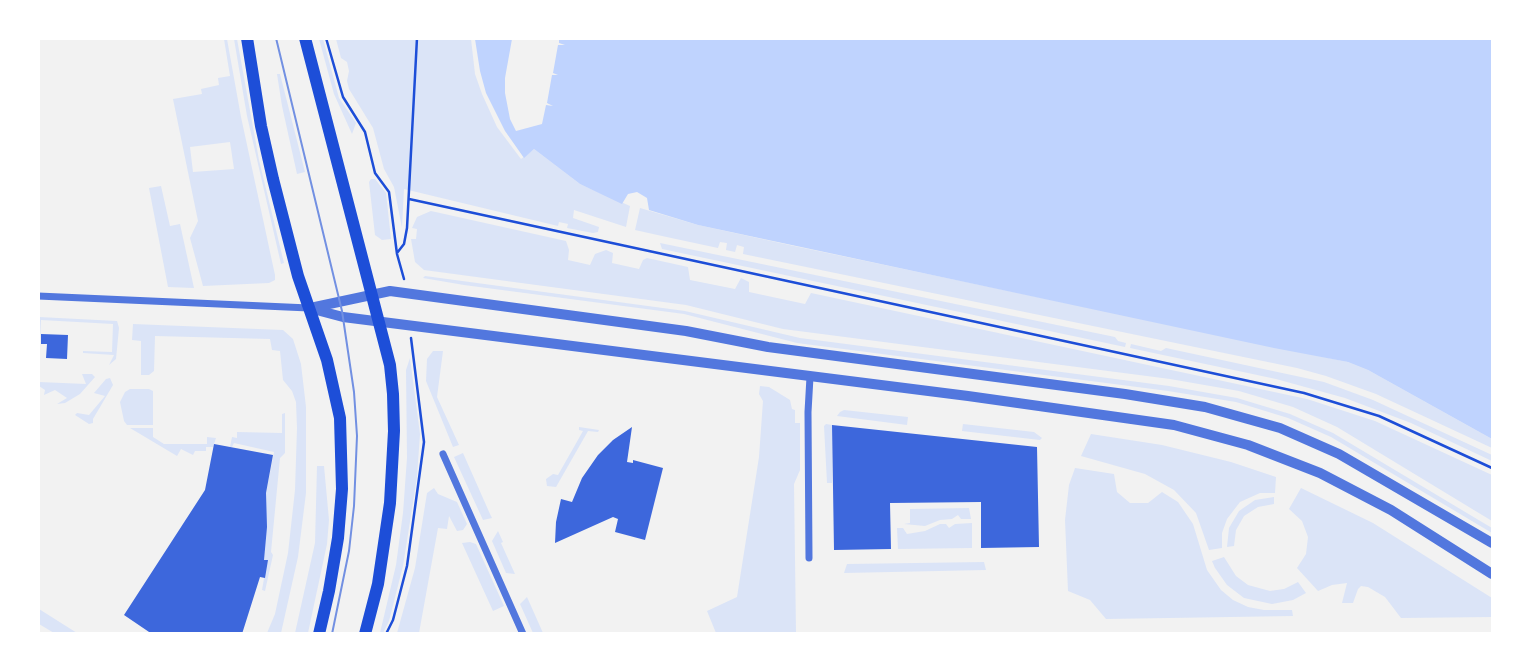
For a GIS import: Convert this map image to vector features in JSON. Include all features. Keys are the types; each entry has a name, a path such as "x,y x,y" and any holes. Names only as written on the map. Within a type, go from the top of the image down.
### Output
{"main road":[{"path":"247,38 267,153 298,276 337,401 342,488 338,538 319,634"},
{"path":"305,38 390,365 393,394 393,470 378,584 365,634"}],"street":[{"path":"309,308 370,294 398,292 685,331 768,347 1125,394 1227,412 1298,434 1339,454 1493,543"},
{"path":"38,296 309,308 343,317 1147,420 1223,438 1289,460 1343,484 1391,510 1493,574"},
{"path":"809,558 810,377"},
{"path":"443,454 523,634"}],"path":[{"path":"326,38 342,97 365,132 375,173 388,192 397,254 404,277"},
{"path":"397,254 406,236 417,38"},
{"path":"409,199 1304,393 1379,416 1493,468"},
{"path":"386,634 393,620 407,566 423,452 424,434 413,351"}],"shaded area":[{"path":"224,39 227,39 275,280 269,283 203,286 190,238 198,221 173,99 202,94 201,89 219,85 218,78 230,76","holes":["230,142 234,169 193,172 190,147"]},
{"path":"234,39 237,39 259,160 284,263 281,264 247,116"},
{"path":"319,39 323,39 339,98 356,123 352,134 334,94"},
{"path":"336,39 471,39 475,74 482,94 497,127 521,159 534,149 580,184 630,206 626,227 574,210 573,218 599,227 598,232 593,233 567,228 568,224 559,222 558,226 404,189 402,228 394,187 384,169 373,128 349,89 347,62 341,58"},
{"path":"277,74 280,74 305,172 297,174 282,106"},
{"path":"375,179 386,193 391,239 382,240 375,235 369,182"},
{"path":"161,186 170,226 180,224 194,288 168,287 149,188"},
{"path":"640,208 698,225 794,246 1348,362 1368,370 1492,439 1492,448 1376,394 1326,376 743,254 744,247 737,245 735,252 726,250 727,243 720,242 718,248 635,230"},
{"path":"431,211 566,241 568,260 590,265 595,254 606,250 613,253 612,263 639,269 647,258 688,267 690,280 735,289 741,278 749,282 749,292 805,304 811,293 1307,399 1375,421 1492,475 1492,521 1337,427 1293,407 1239,391 1170,379 783,329 686,305 424,270 415,262 411,239 416,239 417,229 412,228 417,217"},
{"path":"660,243 1115,337 1126,343 1125,347 662,249"},
{"path":"425,276 685,311 800,338 1169,386 1237,398 1290,414 1333,433 1492,528 1492,533 1331,437 1288,418 1236,402 797,343 684,314 464,285 423,278"},
{"path":"39,317 117,321 119,328 116,359 109,365 114,355 83,353 112,352 113,324 41,320 39,360"},
{"path":"133,324 283,330 293,339 301,364 306,407 306,493 298,557 281,633 267,633 275,614 288,553 295,490 297,428 296,402 292,391 283,380 280,351 272,350 270,339 155,336 154,371 149,375 141,375 141,341 132,340"},
{"path":"1131,344 1161,351 1166,348 1324,382 1373,400 1492,455 1492,461 1411,423 1345,398 1276,379 1130,348"},
{"path":"433,351 443,351 437,397 459,445 453,447 426,381 427,359"},
{"path":"410,358 420,434 417,477 403,566 389,621 383,633 380,633 396,565 403,513 407,458 406,370"},
{"path":"82,374 92,374 95,377 80,394 65,403 57,404 67,398 55,390 44,395 45,390 39,386 39,382 86,384"},
{"path":"110,378 113,385 93,423 89,424 75,415 89,415 105,396 94,393"},
{"path":"760,386 769,387 790,400 792,409 795,410 795,423 800,423 800,470 794,484 796,633 716,633 707,611 737,597 759,457 763,401 759,394"},
{"path":"130,389 153,391 153,425 127,425 124,421 120,402 125,392"},
{"path":"844,410 908,417 907,425 837,416"},
{"path":"285,413 285,453 280,458 271,552 273,555 265,591 262,590 267,561 264,560 266,493 274,452 234,443 230,447 232,437 237,438 237,432 282,433 282,414"},
{"path":"826,424 832,425 832,483 827,483"},
{"path":"963,424 1034,432 1042,438 1040,440 962,431"},
{"path":"579,427 599,430 588,431 556,487 547,486 546,479 553,474 558,475 583,431 579,430"},
{"path":"130,428 153,428 153,437 164,444 207,444 207,437 216,438 213,447 206,447 206,451 195,451 193,455 181,449 177,456"},
{"path":"1091,434 1162,445 1231,462 1276,477 1275,493 1260,493 1240,502 1227,519 1222,533 1222,548 1209,550 1196,513 1174,490 1145,474 1081,456"},
{"path":"463,453 492,518 483,520 454,457"},
{"path":"317,466 324,466 329,520 327,544 308,633 295,633 315,543"},
{"path":"1075,468 1114,474 1117,492 1130,503 1148,503 1162,492 1178,502 1193,524 1207,570 1221,590 1248,607 1292,610 1293,616 1106,619 1090,600 1068,591 1065,520 1069,485"},
{"path":"434,488 438,494 457,502 467,524 463,530 457,531 449,516 447,529 438,528 419,633 397,633 415,568 427,493"},
{"path":"1301,488 1373,523 1492,598 1492,617 1401,618 1385,597 1368,587 1361,586 1358,589 1353,603 1342,603 1347,583 1318,591 1297,568 1306,554 1308,537 1302,521 1289,509"},
{"path":"1274,497 1274,504 1258,507 1244,516 1236,530 1234,546 1227,547 1229,528 1239,511 1255,500"},
{"path":"969,508 971,519 961,519 958,515 925,526 904,524 910,523 910,509"},
{"path":"972,523 972,548 898,549 897,528 903,528 907,534 925,531 940,524 946,524 949,528 955,524"},
{"path":"498,531 515,574 506,573 492,541"},
{"path":"462,543 476,544 504,606 493,611"},
{"path":"1224,557 1236,576 1248,585 1270,591 1284,589 1298,582 1306,593 1293,600 1272,604 1244,598 1227,585 1215,568 1212,561"},
{"path":"984,562 986,570 844,573 847,564"},
{"path":"527,597 543,633 533,633 520,604"},
{"path":"39,609 77,633 54,633 39,624"}],"water":[{"path":"475,39 512,39 505,93 510,119 516,131 542,124 546,105 553,106 547,103 552,75 558,75 553,73 558,45 565,45 559,43 559,39 1492,39 1492,439 1368,370 1348,362 698,225 649,210 647,198 637,192 628,194 622,204 580,184 534,149 524,158 505,131 486,93"}],"building":[{"path":"41,334 68,335 67,359 46,358 47,344 41,344"},
{"path":"832,425 1037,447 1039,547 981,548 981,502 890,503 891,549 834,550"},
{"path":"632,427 627,462 633,463 633,460 663,468 645,540 615,532 618,519 613,517 555,543 561,499 572,502 582,478 598,455"},
{"path":"214,444 273,455 266,493 264,560 268,560 265,578 260,577 242,634 152,634 124,615 205,490"}],"tram line":[{"path":"276,38 342,311 354,392 357,436 354,506 349,551 332,634"}]}
